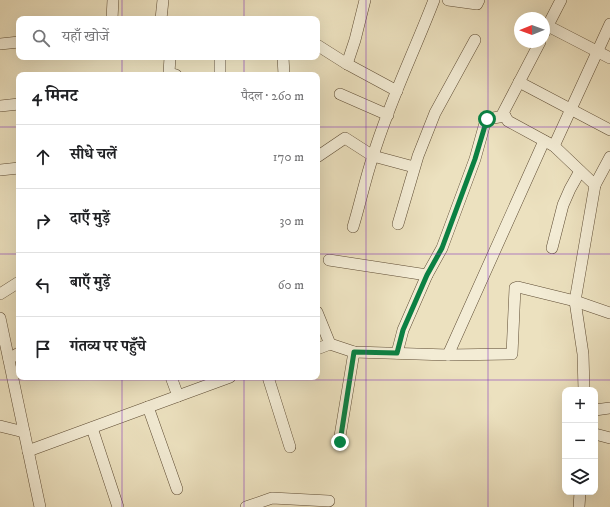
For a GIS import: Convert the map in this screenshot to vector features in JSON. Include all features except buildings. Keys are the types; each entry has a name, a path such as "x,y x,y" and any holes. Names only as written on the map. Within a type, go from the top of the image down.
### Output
{"street":[{"path":"112,16 114,0"},
{"path":"161,16 163,0"},
{"path":"347,64 355,40 365,0"},
{"path":"353,227 373,156 397,90 417,45 434,0"},
{"path":"448,0 477,4 479,0"},
{"path":"550,22 561,0"},
{"path":"448,355 549,144 571,110 610,24"},
{"path":"550,32 598,51 610,58"},
{"path":"398,224 414,167 435,113 475,40"},
{"path":"0,44 16,42"},
{"path":"320,47 347,64 397,90"},
{"path":"537,48 503,113 508,121 549,144 580,170 595,186"},
{"path":"169,72 170,60"},
{"path":"220,60 220,72"},
{"path":"283,60 284,72"},
{"path":"519,82 610,130"},
{"path":"340,94 388,116"},
{"path":"0,106 16,104"},
{"path":"397,353 403,330 427,275 442,248 475,159 485,123 487,119 505,116"},
{"path":"320,155 345,138 373,156 414,167"},
{"path":"584,387 583,354 575,301 595,186 610,157"},
{"path":"0,170 16,168"},
{"path":"552,248 563,205 580,170"},
{"path":"329,260 427,275"},
{"path":"0,294 16,284"},
{"path":"320,348 330,344 354,352 448,355 512,354 515,288 518,287 575,301 610,313"},
{"path":"0,318 40,507"},
{"path":"320,319 330,344"},
{"path":"340,442 354,352"},
{"path":"9,359 16,355"},
{"path":"172,380 178,396"},
{"path":"28,451 222,380"},
{"path":"269,380 290,447"},
{"path":"148,407 177,489"},
{"path":"598,410 610,408"},
{"path":"0,426 24,432"},
{"path":"92,428 118,507"},
{"path":"598,435 610,438"},
{"path":"579,507 580,495"},
{"path":"246,507 272,498 329,500"}],"route":[{"path":"340,442 354,352 397,353 403,330 427,275 442,248 475,159 487,119"}]}
